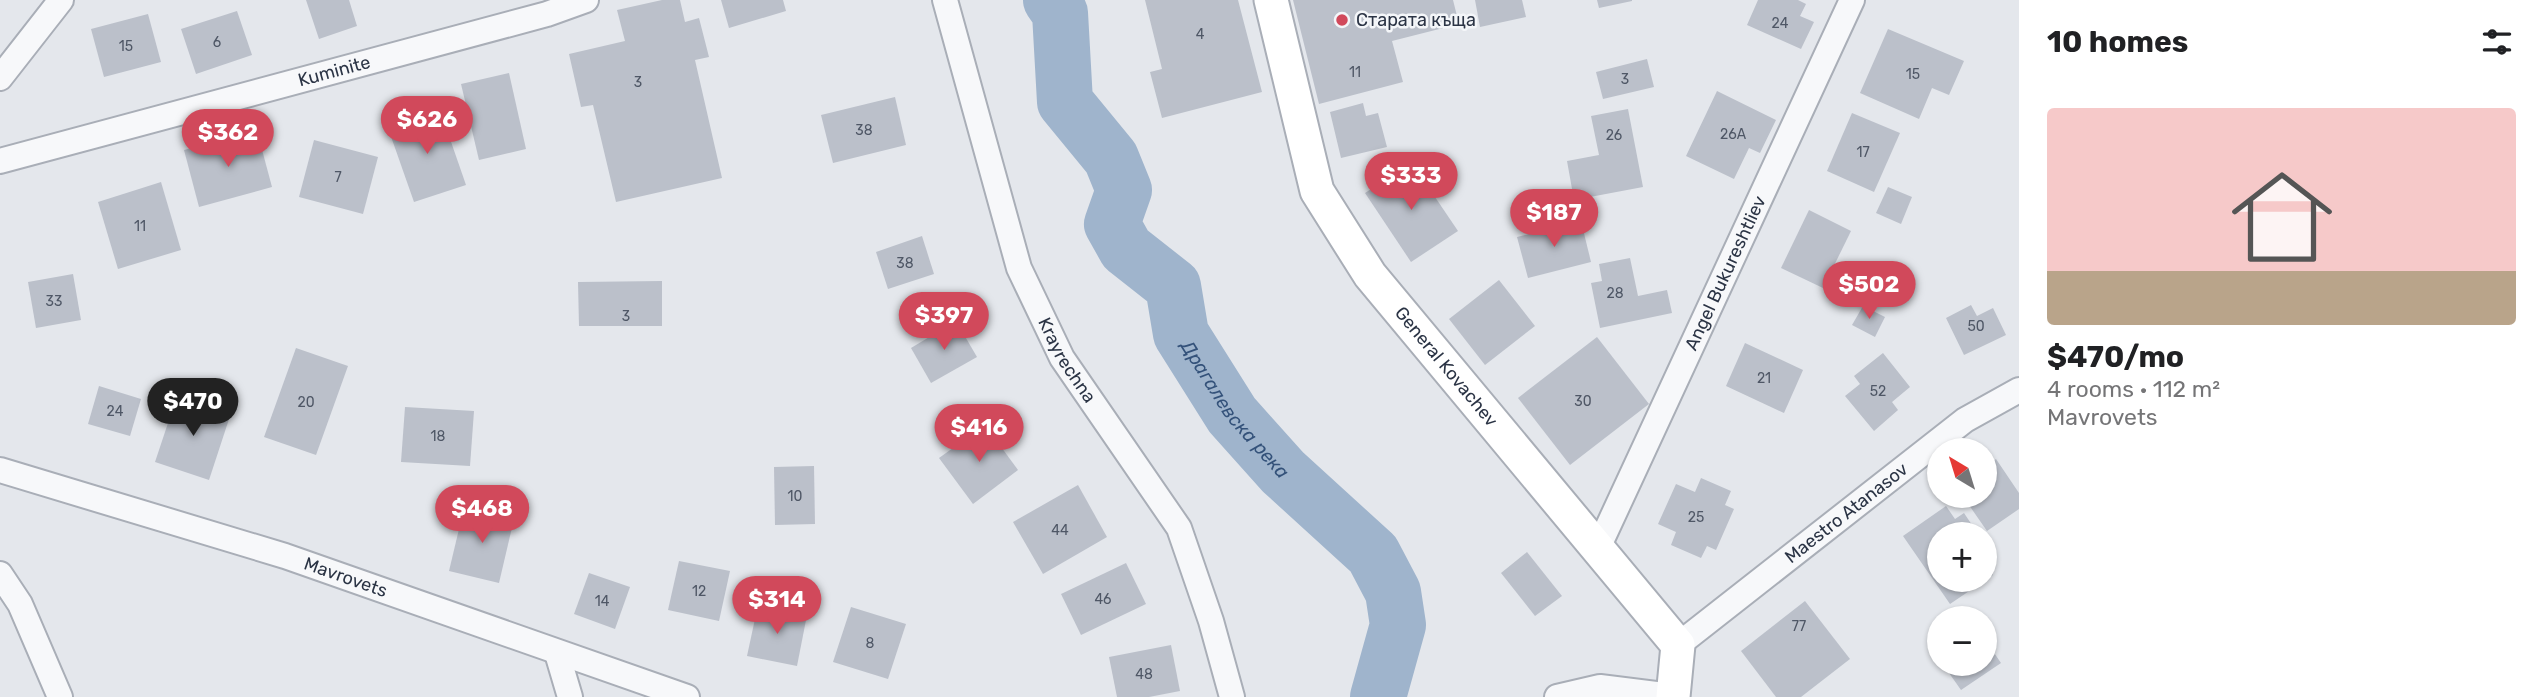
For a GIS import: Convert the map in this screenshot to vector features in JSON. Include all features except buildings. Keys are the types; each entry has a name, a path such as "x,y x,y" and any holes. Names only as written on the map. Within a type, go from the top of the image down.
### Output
{"street":[{"path":"0,78 61,0"},
{"name":"Kuminite","path":"0,160 547,14 586,0"},
{"name":"Krayrechna","path":"945,0 1019,268 1062,358 1180,528 1211,621 1232,697"},
{"name":"General Kovachev","path":"1271,0 1317,191 1370,275 1678,645"},
{"name":"Angel Bukureshtliev","path":"1598,548 1852,0"},
{"name":"Maestro Atanasov","path":"1678,645 1965,420 2019,390"},
{"name":"Mavrovets","path":"0,470 285,556 687,697"},
{"path":"0,574 20,604 60,697"},
{"path":"1557,697 1600,687 1672,696 1678,645"},
{"path":"557,653 570,697"}],"waterway":[{"name":"Драгалевска река","path":"1051,0 1060,13 1065,102 1111,158 1124,190 1112,224 1126,249 1173,286 1181,334 1232,415 1283,472 1373,554 1393,592 1398,625 1378,697"}],"place":[{"name":"Старата къща","path":"1342,20"}]}
